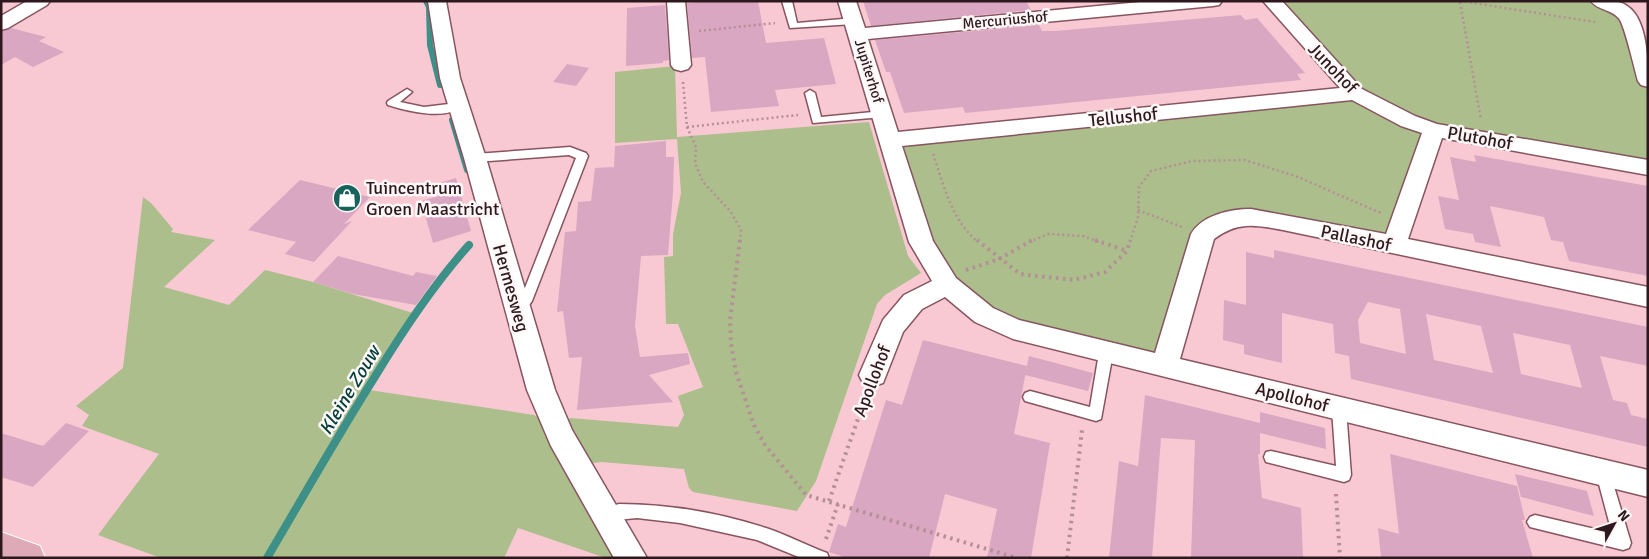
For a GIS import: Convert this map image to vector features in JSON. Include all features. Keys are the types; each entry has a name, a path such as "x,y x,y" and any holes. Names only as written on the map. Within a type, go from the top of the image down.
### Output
{"main road":[{"path":"1,548 28,558"}],"street":[{"path":"1,24 41,1"},
{"name":"Hermesweg","path":"437,1 444,57 476,158 516,305 549,412 561,437 631,558"},
{"path":"676,1 681,65"},
{"name":"Jupiterhof","path":"847,1 891,140"},
{"name":"Mercuriushof","path":"856,27 1213,1"},
{"name":"Junohof","path":"1272,1 1355,93 1408,121 1434,130"},
{"path":"1600,1 1618,8 1628,19 1648,81"},
{"name":"Tellushof","path":"891,140 1355,93"},
{"name":"Plutohof","path":"1394,246 1434,130 1648,168"},
{"name":"Apollohof","path":"891,140 921,242 945,282 984,315 1013,329 1648,484"},
{"name":"Pallashof","path":"1203,234 1215,225 1234,217 1257,217 1648,297"},
{"path":"1164,366 1203,234"},
{"name":"Apollohof","path":"873,375 892,328 913,302 945,282"}],"lane":[{"path":"787,1 793,26 856,27"},
{"path":"407,92 392,103 420,111 434,111 458,106"},
{"path":"810,93 817,121 883,114"},
{"path":"476,158 570,151 582,156 526,301 516,305"},
{"path":"1030,397 1096,415 1106,352"},
{"path":"1271,457 1344,475 1339,409"},
{"path":"1535,522 1623,543 1603,473"},
{"path":"606,514 622,510 670,514 756,532 820,558"}],"path":[{"path":"1485,139 1460,2 1602,22 1604,14 1618,8"},
{"path":"679,33 791,22"},
{"path":"681,65 687,126 696,147 694,159 703,182 731,212 740,230 730,332 736,372 754,425 765,445 803,492 1017,558"},
{"path":"687,126 815,113"},
{"path":"928,136 952,207 970,235 1020,274 1074,280 1105,272 1127,251 1138,210 1139,187 1151,171 1192,162 1245,160 1298,177 1402,222"},
{"path":"1138,210 1203,234"},
{"path":"945,282 999,259 1023,244 1048,234 1083,236 1127,251"},
{"name":"Apollohof","path":"828,501 873,375"},
{"path":"1067,558 1084,412"},
{"path":"1334,473 1340,558"},
{"path":"820,558 838,504"}],"green space":[{"path":"1281,1 1597,1 1625,17 1648,91 1648,165 1409,120 1368,100"},
{"path":"675,66 677,137 869,122 908,256 921,273 885,295 877,304 816,481 797,511 693,492 689,488 684,469 602,462 583,464 565,425 570,418 678,427 684,415 678,396 703,387 678,324 666,324 664,257 673,256 673,234 681,193 677,139 615,143 615,72"},
{"path":"1356,99 1427,132 1389,242 1222,213 1157,359 1019,326 950,282 927,239 898,142"},
{"path":"143,197 151,203 173,229 171,232 215,240 164,287 229,305 265,270 313,282 416,314 369,390 534,415 544,420 619,558 606,558 518,528 504,558 161,558 98,535 159,454 82,426 89,415 76,406 123,368"}],"building":[{"path":"758,1 766,43 824,38 836,84 775,90 779,106 711,112 705,57 692,58 687,3"},
{"path":"863,1 1026,1 1031,10 871,26"},
{"path":"665,5 669,60 663,61 663,63 626,66 627,8"},
{"path":"1241,15 1245,20 1257,18 1305,73 1297,74 1301,80 965,113 963,107 904,113 890,72 886,72 875,40 1039,25 1042,31 1055,31"},
{"path":"11,28 46,37 39,41 64,52 33,67 15,57 1,65 1,32"},
{"path":"567,64 589,68 576,86 553,82"},
{"path":"666,141 666,157 674,157 668,255 641,256 635,326 640,357 688,353 690,364 649,375 673,402 577,410 582,357 569,358 563,311 557,312 565,232 576,231 578,202 591,201 595,168 614,167 615,146"},
{"path":"1474,155 1648,186 1648,276 1569,261 1563,242 1551,240 1544,217 1490,206 1501,247 1475,242 1473,234 1445,229 1438,196 1459,200 1450,157 1476,162"},
{"path":"456,178 471,231 433,243 421,201 439,196 436,184"},
{"path":"300,180 370,197 344,224 352,221 314,262 285,254 296,242 248,230"},
{"path":"1274,250 1648,327 1648,366 1600,356 1613,400 1627,403 1631,415 1648,419 1648,447 1351,379 1349,356 1335,353 1333,324 1282,313 1282,363 1244,354 1244,345 1223,340 1224,300 1246,305 1246,252 1274,258","holes":["1368,302 1400,309 1406,354 1360,343 1358,320","1426,314 1481,326 1493,373 1434,360","1513,333 1570,345 1582,388 1521,374"]},
{"path":"338,256 413,276 416,272 437,276 416,305 353,294 313,282"},
{"path":"923,340 1027,366 1014,434 1050,443 1031,558 987,558 997,509 945,494 929,558 847,558 829,552 838,524 846,527 886,400 902,405"},
{"path":"1029,356 1093,373 1088,391 1025,375"},
{"path":"1145,395 1260,423 1260,454 1258,454 1262,498 1301,508 1303,558 1191,558 1195,440 1161,438 1152,558 1109,558 1119,461 1138,466"},
{"path":"1260,412 1325,428 1326,449 1260,433"},
{"path":"66,423 89,431 33,487 1,477 1,433 43,446"},
{"path":"1390,454 1517,486 1525,520 1522,520 1533,558 1381,558 1378,528 1399,534"},
{"path":"1515,474 1587,491 1594,516 1521,497"}],"waterway":[{"name":"Kleine Zouw","path":"426,1 429,7 430,45 440,85"},
{"name":"Kleine Zouw","path":"452,120 467,170"},
{"name":"Kleine Zouw","path":"267,558 397,341 419,308 469,245"}],"place":[{"name":"Tuincentrum Groen Maastricht","path":"347,198"}]}
